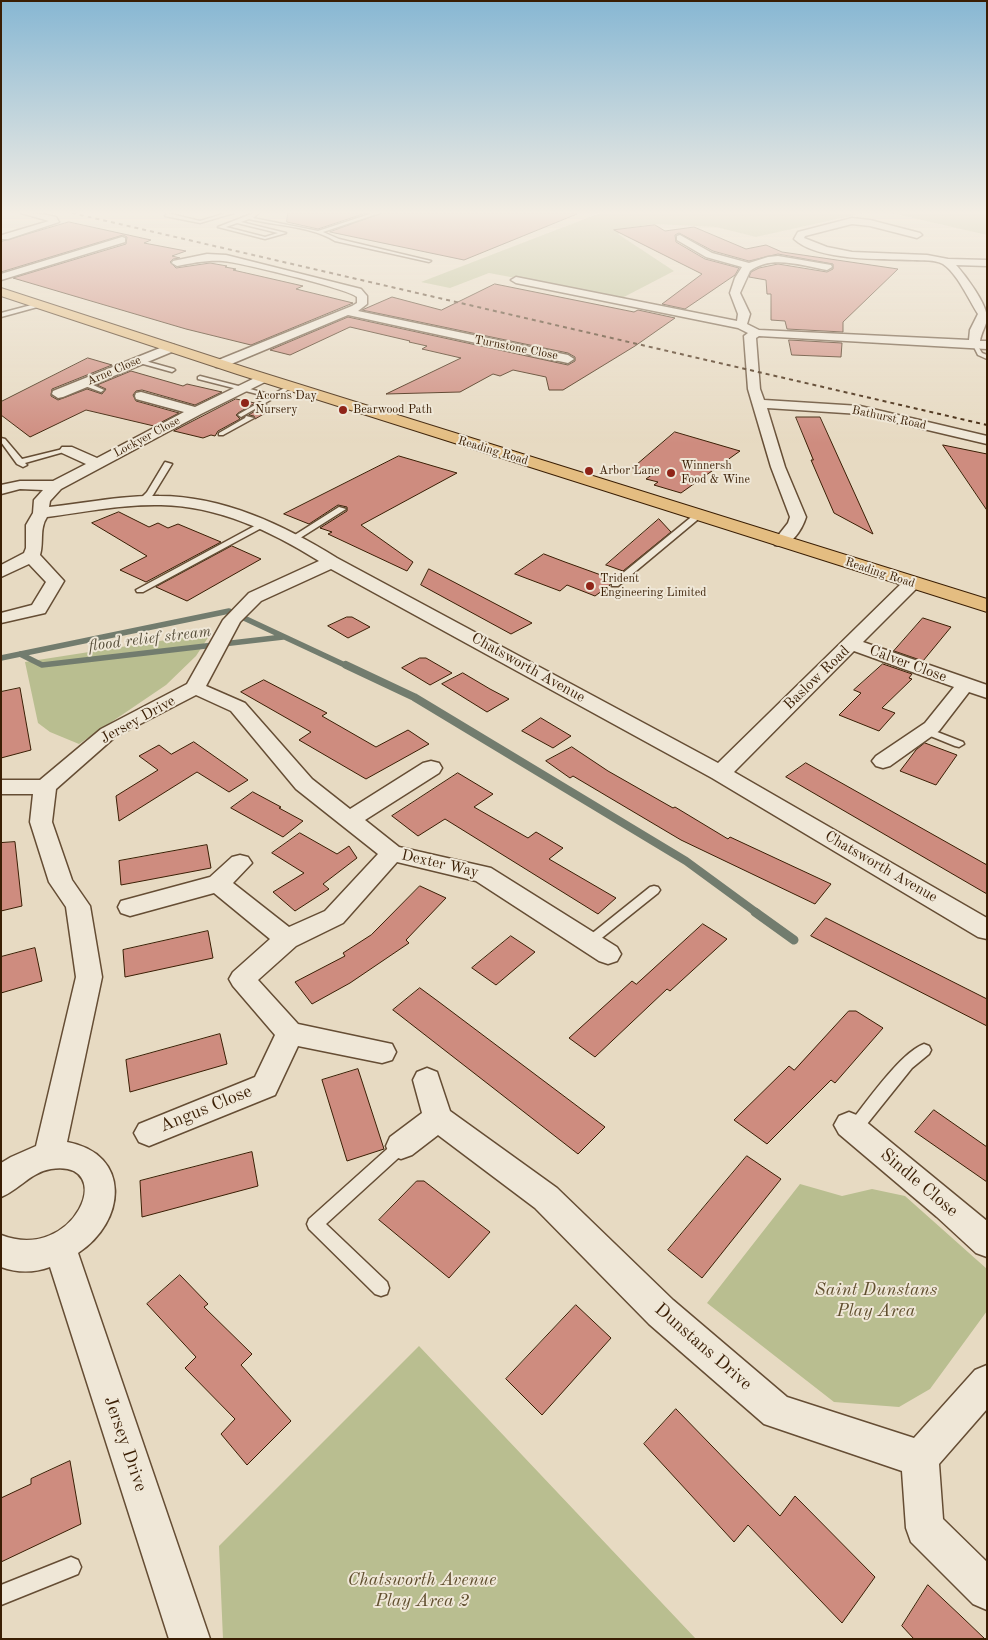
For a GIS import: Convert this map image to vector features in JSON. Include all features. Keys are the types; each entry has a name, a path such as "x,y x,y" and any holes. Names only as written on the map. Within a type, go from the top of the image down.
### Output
{"main road":[{"name":"Reading Road","path":"1,292 263,378 987,606"}],"street":[{"path":"220,364 347,312 362,304 362,296 357,291 351,290"},
{"path":"564,290 741,325 757,333 981,345 976,330 984,314 967,290"},
{"path":"736,290 735,293 744,314 741,325"},
{"name":"Turnstone Close","path":"347,312 568,359"},
{"path":"757,333 750,336 752,374 778,467 798,517 796,524 781,542"},
{"name":"Arne Close","path":"58,394 170,348"},
{"name":"Lockyer Close","path":"41,513 42,500 56,486 196,411 263,378"},
{"name":"Lockyer Close","path":"142,396 196,411"},
{"name":"Bathurst Road","path":"759,404 860,410 987,440"},
{"name":"Lockyer Close","path":"68,450 99,464"},
{"path":"1,490 20,485 56,486"},
{"name":"Chatsworth Avenue","path":"41,513 142,501 176,501 224,510 294,538 331,562 720,773 987,930"},
{"path":"1,572 31,556 34,548 34,526 41,513"},
{"path":"1,618 39,609 55,581 31,556"},
{"path":"195,688 229,629 255,597 331,562"},
{"name":"Baslow Road","path":"720,773 912,583"},
{"name":"Calver Close","path":"852,644 987,692"},
{"name":"Calver Close","path":"883,761 932,727 965,684"},
{"name":"Jersey Drive","path":"44,787 108,733 195,688"},
{"name":"Dexter Way","path":"195,688 238,707 304,784 392,853 483,874 608,954"},
{"path":"350,820 431,768"},
{"path":"1,787 44,787 41,822 61,882 78,906 89,977 50,1156"},
{"path":"382,1052 290,1033 242,979 287,939 334,916 392,853"},
{"path":"130,906 218,883 240,863"},
{"path":"218,883 287,939"},
{"name":"Angus Close","path":"149,1132 265,1086 290,1033"},
{"path":"401,1146 438,1118 427,1080"},
{"name":"Dunstans Drive","path":"438,1118 546,1198 661,1312 776,1411 920,1458"},
{"name":"Sindle Close","path":"852,1127 987,1242"},
{"path":"1,1183 17,1169 33,1160 64,1155 78,1158 89,1165 97,1176 100,1191 98,1207 89,1222 76,1237 60,1248 40,1255 21,1257 1,1250"},
{"name":"Jersey Drive","path":"60,1248 190,1639"},
{"path":"987,1382 920,1458 925,1528 987,1590"}],"lane":[{"path":"1,316 40,305"},
{"path":"981,345 980,354 987,357"},
{"path":"138,361 172,370"},
{"path":"200,378 267,395"},
{"path":"89,381 87,385 101,390"},
{"path":"222,434 251,418 241,415 290,386"},
{"path":"3,440 22,464 68,450"},
{"path":"142,501 150,493 168,464"},
{"path":"294,538 342,509"},
{"path":"615,584 698,516"},
{"path":"140,590 263,526"},
{"path":"926,731 959,744"},
{"path":"589,942 654,890"},
{"path":"852,1127 907,1064 924,1050"},
{"path":"381,1288 315,1224 401,1146"},
{"path":"1,1596 71,1567"}],"green space":[{"path":"577,290 638,290 622,298"},
{"path":"211,633 196,656 166,685 79,744 50,732 38,723 25,662"},
{"name":"Saint Dunstans Play Area","path":"800,1184 842,1196 872,1189 905,1196 987,1269 987,1311 930,1389 899,1407 834,1402 707,1303"},
{"name":"Chatsworth Avenue Play Area 2","path":"419,1346 696,1639 223,1639 219,1546"}],"building":[{"path":"52,290 298,290 353,303 251,345 186,329"},
{"path":"484,290 522,290 634,312 638,310 675,318 635,346 563,390 549,390 546,377 513,370 500,376 493,374 460,392 386,394 461,358 422,349 427,346 410,341 350,327 290,355 270,350 348,317 568,365 575,361 575,357 568,353 362,310 392,297 441,310"},
{"path":"681,290 714,290 685,309 662,304"},
{"path":"767,290 877,290 843,322 843,332 787,329 785,321 771,320 771,294 767,294"},
{"path":"789,340 842,343 841,357 792,355"},
{"path":"88,358 112,365 52,389 51,396 58,400 87,389 102,394 106,389 97,385 131,371 183,386 187,384 222,392 195,405 142,390 136,391 133,395 136,401 179,413 154,426 86,410 30,437 1,415 1,402"},
{"path":"236,399 255,403 238,413 236,415 240,419 218,431 215,436 211,435 203,438 174,431"},
{"path":"266,405 276,407 255,419 254,416 249,415"},
{"path":"796,417 820,417 873,534 834,513 811,460 813,460"},
{"path":"675,432 740,451 681,493 654,485 658,482 646,479 653,474 633,468"},
{"path":"943,445 987,454 987,510"},
{"path":"399,456 457,473 361,525 413,562 407,571 328,534 332,532 320,528 347,511 347,507 338,505 309,524 284,514"},
{"path":"119,512 149,527 158,523 168,528 178,524 221,542 146,582 120,570 147,556 92,523"},
{"path":"659,519 671,532 623,571 606,565"},
{"path":"232,546 261,559 187,601 156,587"},
{"path":"544,554 612,579 610,585 595,596 567,585 560,591 515,574"},
{"path":"429,569 532,623 511,634 421,585"},
{"path":"347,617 352,617 370,627 348,638 328,626"},
{"path":"923,618 951,627 923,661 894,651"},
{"path":"420,658 426,658 452,673 430,685 402,668"},
{"path":"883,664 912,674 909,678 912,679 882,708 895,713 879,731 839,715 861,693 854,690"},
{"path":"463,673 509,699 487,712 442,684"},
{"path":"264,680 327,713 322,716 376,747 408,730 429,744 366,779 299,740 311,732 241,692"},
{"path":"20,688 31,750 1,758 1,692"},
{"path":"541,718 571,736 553,748 522,731"},
{"path":"194,742 248,780 229,792 197,772 119,821 116,796 158,770 139,756 159,745 171,754"},
{"path":"925,743 957,755 936,785 900,771 916,750"},
{"path":"572,747 608,771 673,808 675,807 728,839 730,837 831,884 815,904 681,840 573,776 570,778 546,761"},
{"path":"806,763 987,865 987,894 786,777"},
{"path":"458,773 493,794 474,807 528,838 536,832 563,848 549,859 616,898 598,914 445,819 418,836 392,816"},
{"path":"253,792 303,821 283,837 231,808"},
{"path":"300,833 337,854 349,846 357,858 323,884 329,889 295,911 273,892 304,873 272,853"},
{"path":"15,842 22,906 1,911 1,843"},
{"path":"207,845 211,868 121,885 119,861"},
{"path":"420,886 446,898 406,940 409,943 350,983 312,1004 295,982 345,956 343,953 371,935"},
{"path":"826,918 987,999 987,1026 811,936"},
{"path":"703,924 727,939 670,991 667,989 595,1057 569,1038 632,981 636,984"},
{"path":"208,931 213,958 125,977 123,950"},
{"path":"511,936 535,952 496,985 472,968"},
{"path":"35,948 42,981 1,993 1,957"},
{"path":"420,988 605,1127 578,1154 393,1010"},
{"path":"849,1011 856,1011 883,1028 835,1083 831,1080 767,1144 734,1120 789,1066 794,1070"},
{"path":"220,1034 227,1064 130,1092 126,1060"},
{"path":"358,1069 384,1149 347,1161 322,1080"},
{"path":"934,1110 987,1147 987,1182 915,1132"},
{"path":"252,1152 258,1186 142,1217 140,1181"},
{"path":"747,1156 781,1179 702,1278 668,1250"},
{"path":"417,1181 424,1181 490,1232 449,1278 379,1220"},
{"path":"180,1275 208,1304 204,1307 252,1354 241,1365 291,1421 247,1465 221,1434 235,1419 185,1368 196,1357 147,1304"},
{"path":"576,1305 611,1338 542,1415 506,1379"},
{"path":"676,1409 780,1516 795,1496 875,1577 842,1623 748,1525 734,1542 644,1444"},
{"path":"70,1461 81,1524 1,1562 1,1498 31,1484 31,1479"},
{"path":"928,1585 985,1639 914,1639 902,1626"}],"waterway":[{"path":"20,654 229,611 349,667"},
{"name":"flood relief stream","path":"20,654 42,665 283,637"},
{"path":"1,658 20,654"},
{"path":"346,665 414,697 686,861 757,913"},
{"path":"755,912 794,940"}],"railway":[{"path":"402,290 987,425"}],"place":[{"name":"Acorns Day Nursery","path":"245,403"},
{"name":"Bearwood Path","path":"343,410"},
{"name":"Arbor Lane","path":"589,471"},
{"name":"Winnersh Food & Wine","path":"671,473"},
{"name":"Trident Engineering Limited","path":"590,586"}]}
